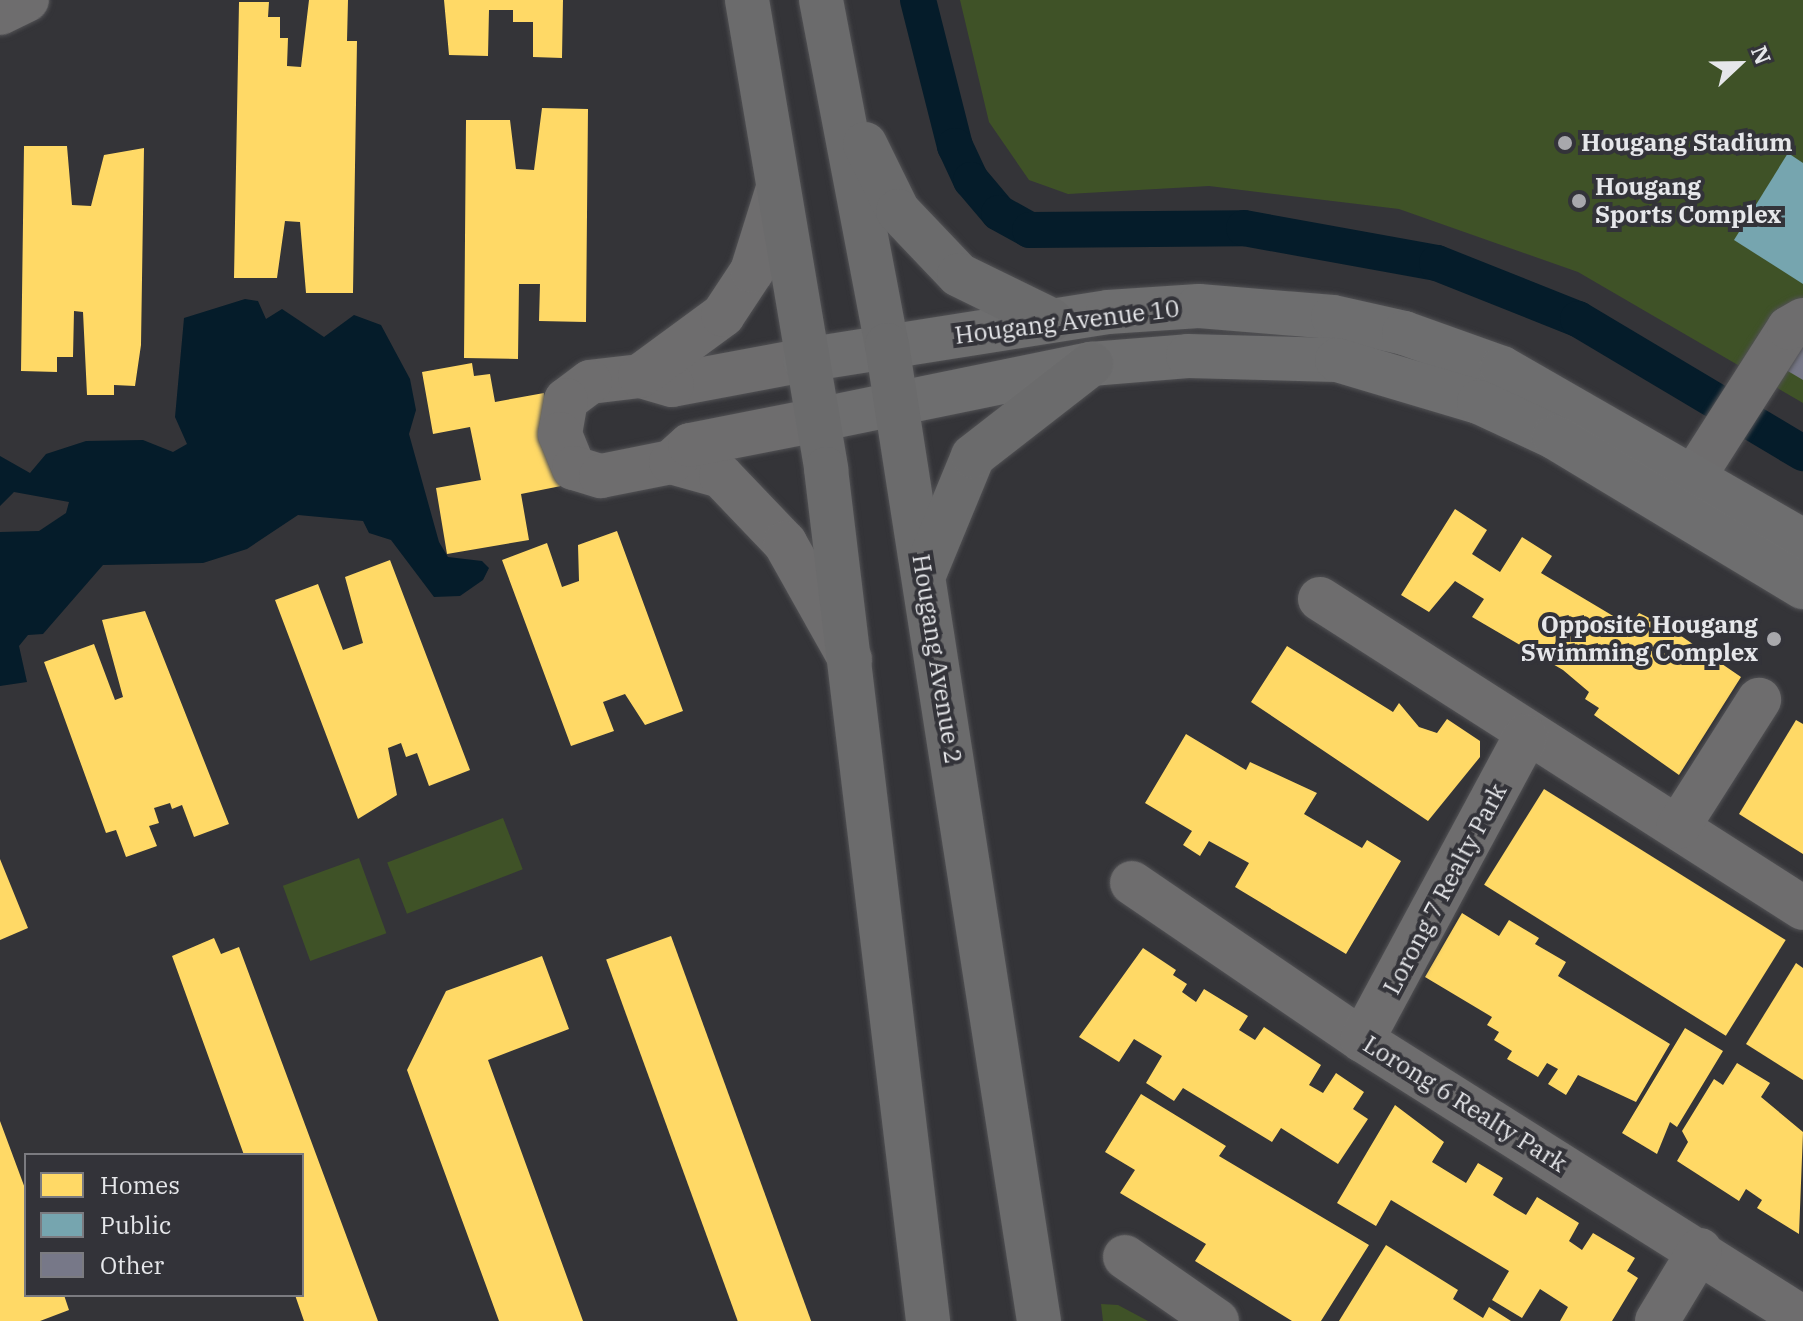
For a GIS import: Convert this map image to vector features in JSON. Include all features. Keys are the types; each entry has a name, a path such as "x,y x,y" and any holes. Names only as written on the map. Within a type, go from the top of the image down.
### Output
{"highway":[{"path":"747,0 817,420 851,661 928,1321"},
{"name":"Hougang Avenue 2","path":"821,0 842,95 887,345 1039,1321"},
{"path":"842,95 898,211 959,275 1051,320"},
{"path":"923,577 973,456 1091,364"}],"main road":[{"name":"Hougang Avenue 10","path":"805,360 1051,320 1199,306 1333,317 1404,333 1516,375 1695,475 1803,541"},
{"name":"Hougang Avenue 10","path":"817,420 896,401 1091,364 1303,357 1380,370 1479,402 1554,437 1803,587"}],"street":[{"path":"0,13 27,0"},
{"path":"640,376 723,315 752,271 777,191"},
{"path":"1695,475 1789,328 1803,320"},
{"path":"805,360 672,385 640,376 590,382 566,400 560,434 574,468 601,476 671,462 721,476 751,501 785,543 851,661"},
{"path":"671,462 690,445 817,420"},
{"path":"1320,599 1526,736 1678,827 1803,908"},
{"path":"1678,827 1759,700"},
{"name":"Lorong 7 Realty Park","path":"1362,1040 1526,736"},
{"name":"Lorong 6 Realty Park","path":"1132,883 1362,1040 1700,1250 1803,1318"},
{"path":"1657,1321 1700,1250"},
{"path":"1125,1257 1217,1321"}],"green space":[{"name":"Hougang Sports Complex","path":"960,0 1803,0 1803,403 1578,272 1399,209 1209,186 1068,194 1029,180 989,122"},
{"path":"503,818 523,869 407,914 387,862"},
{"path":"359,858 386,933 310,961 283,886"},
{"path":"1101,1304 1118,1305 1148,1321 1103,1321"}],"water":[{"path":"245,299 258,301 266,319 282,309 324,337 354,315 381,325 410,379 416,410 409,434 439,542 448,557 482,561 489,568 483,580 460,596 434,597 391,540 369,533 363,521 298,515 247,549 203,563 103,565 43,634 28,635 19,646 27,682 0,686 0,532 39,531 66,513 69,502 14,492 0,506 0,456 30,473 46,454 86,441 143,440 173,452 187,444 175,417 184,318"}],"building: Homes":[{"path":"309,0 348,0 347,41 357,41 353,293 306,293 300,222 285,221 277,278 234,278 239,2 269,2 268,17 280,17 280,38 288,38 287,66 301,67"},
{"path":"444,0 563,0 562,58 533,57 533,22 513,22 513,10 489,10 488,56 449,55"},
{"path":"542,108 588,109 586,322 539,321 540,284 519,284 518,359 464,358 466,120 510,120 516,169 534,170"},
{"path":"24,146 67,146 72,205 91,206 104,155 144,148 141,345 135,386 114,385 114,395 87,395 83,312 74,311 73,357 57,357 57,372 21,371"},
{"path":"472,363 474,376 490,374 495,402 544,393 561,486 521,494 529,540 447,554 436,488 481,480 470,427 433,434 422,372"},
{"path":"1455,509 1487,530 1472,554 1500,572 1522,537 1552,556 1541,573 1630,626 1639,613 1668,627 1741,677 1679,775 1594,715 1599,708 1585,699 1589,692 1563,670 1472,617 1484,599 1455,581 1429,612 1401,595"},
{"path":"617,531 683,711 645,725 625,694 603,702 614,731 571,746 502,560 547,543 562,587 579,581 578,545"},
{"path":"390,560 470,770 429,786 417,753 406,757 401,743 388,748 397,795 358,819 275,600 318,584 343,650 363,643 345,577"},
{"path":"145,611 229,824 194,837 182,805 172,809 170,803 154,808 159,823 149,826 157,846 126,857 116,830 106,833 44,662 94,644 115,700 123,697 102,620"},
{"path":"1287,646 1393,712 1399,703 1419,727 1437,733 1447,719 1480,741 1480,757 1428,821 1251,702"},
{"path":"1796,720 1803,724 1803,854 1739,814"},
{"path":"1186,734 1246,770 1250,762 1317,793 1304,814 1362,848 1367,840 1401,861 1346,954 1235,887 1249,863 1209,841 1200,856 1183,845 1192,831 1145,803"},
{"path":"1544,789 1786,940 1726,1036 1484,885"},
{"path":"0,859 28,928 0,940"},
{"path":"1462,913 1499,936 1509,920 1539,938 1535,944 1566,962 1558,976 1670,1044 1636,1102 1578,1075 1566,1095 1548,1084 1558,1069 1547,1063 1538,1077 1507,1059 1512,1051 1494,1040 1499,1032 1487,1025 1492,1017 1425,977"},
{"path":"671,936 811,1321 738,1321 606,960"},
{"path":"214,938 221,954 239,947 378,1321 304,1321 296,1297 304,1297 304,1153 243,1153 172,956"},
{"path":"1143,948 1176,970 1173,975 1187,984 1182,992 1196,1002 1204,989 1248,1016 1239,1030 1255,1040 1264,1027 1321,1065 1309,1085 1323,1093 1336,1073 1364,1092 1353,1109 1368,1119 1338,1164 1281,1128 1272,1142 1183,1088 1174,1101 1146,1083 1162,1056 1134,1039 1119,1062 1079,1037"},
{"path":"542,956 569,1029 488,1060 583,1321 499,1321 407,1070 446,991"},
{"path":"1796,963 1803,968 1803,1080 1746,1044"},
{"path":"1685,1028 1723,1051 1677,1127 1670,1122 1657,1154 1622,1133"},
{"path":"1737,1063 1770,1083 1761,1097 1803,1132 1799,1234 1757,1208 1762,1200 1746,1189 1739,1201 1677,1161 1688,1142 1682,1131 1714,1079 1723,1085"},
{"path":"1141,1094 1226,1146 1219,1156 1369,1245 1321,1321 1292,1321 1195,1261 1206,1244 1120,1193 1135,1170 1105,1152"},
{"path":"1395,1105 1444,1142 1432,1162 1466,1183 1478,1163 1503,1178 1493,1195 1514,1208 1526,1215 1537,1197 1579,1223 1569,1241 1582,1250 1593,1233 1635,1258 1627,1271 1638,1278 1612,1321 1560,1321 1568,1307 1540,1289 1522,1318 1492,1300 1509,1271 1391,1200 1376,1226 1337,1203"},
{"path":"0,1121 24,1186 24,1297 65,1297 69,1310 40,1321 0,1321"},
{"path":"1386,1245 1458,1290 1453,1299 1483,1318 1489,1307 1511,1321 1339,1321"}],"building: Public":[{"path":"1788,153 1803,163 1803,284 1734,240"}],"building: Other":[{"path":"1803,332 1803,380 1781,367"}],"waterway":[{"path":"918,0 955,146 971,180 999,213 1030,230 1244,228 1437,263 1578,319 1803,453"}],"place":[{"name":"Hougang Stadium","path":"1565,143"},
{"name":"Hougang Sports Complex","path":"1579,201"},
{"name":"Opposite Hougang Swimming Complex","path":"1774,639"}]}
